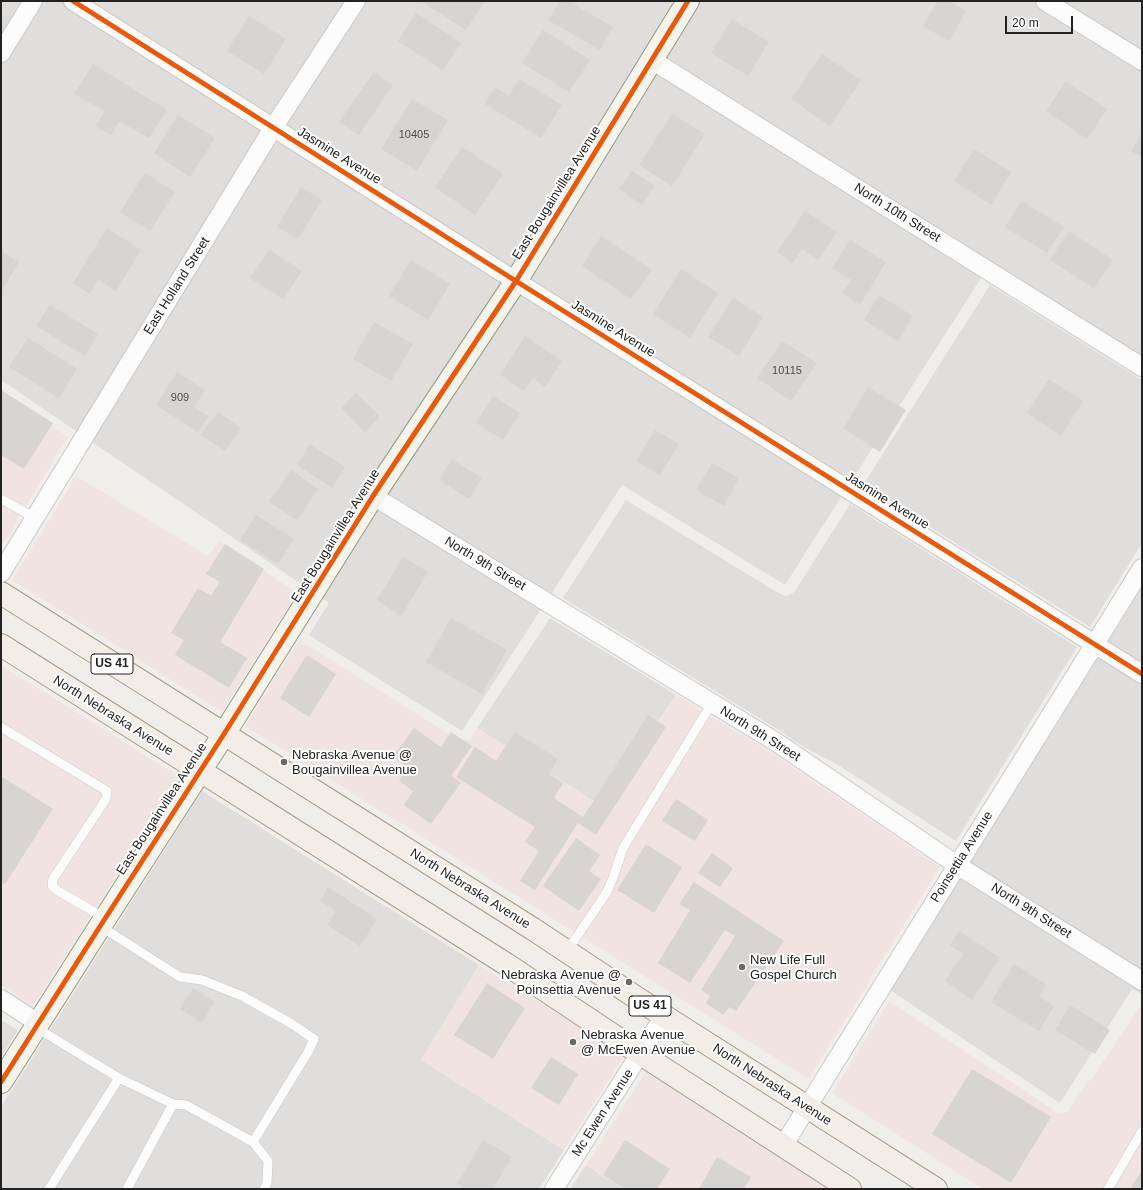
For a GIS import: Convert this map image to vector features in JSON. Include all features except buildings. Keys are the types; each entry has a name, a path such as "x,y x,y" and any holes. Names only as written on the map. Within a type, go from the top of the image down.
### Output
{"main road":[{"name":"North Nebraska Avenue","path":"1,594 567,951 664,1016 936,1189"},
{"name":"North Nebraska Avenue","path":"1,645 500,960 641,1054 850,1189"}],"street":[{"path":"1,53 33,1"},
{"name":"Jasmine Avenue","path":"74,1 273,128 1142,674"},
{"name":"East Holland Street","path":"1,573 273,128 356,1"},
{"name":"East Bougainvillea Avenue","path":"1,1082 102,922 224,734 373,496 516,281 688,1"},
{"path":"1045,1 1142,61"},
{"name":"North 10th Street","path":"652,60 1142,367"},
{"name":"North 9th Street","path":"373,496 776,742 957,865 1142,981"},
{"name":"Poinsettia Avenue","path":"783,1146 1142,568"},
{"path":"1,999 36,1025"},
{"name":"Mc Ewen Avenue","path":"554,1189 664,1016"}],"lane":[{"path":"1,499 35,518"},
{"path":"567,951 607,892 623,848 712,703"},
{"path":"1,727 108,791 106,799 53,879 52,886 180,977 202,980 242,996 292,1024 314,1040 253,1142"},
{"path":"36,1025 119,1078 173,1104 186,1105 253,1142 268,1161 267,1183 264,1189"},
{"path":"49,1189 119,1078"},
{"path":"127,1189 173,1104"},
{"path":"1108,1189 1142,1131"}],"shaded area":[{"path":"1,1 1142,1 1142,359 990,264 785,585 622,485 462,731 309,635 329,603 1,380"},
{"path":"990,285 1142,380 1142,543 1090,627 863,485"},
{"path":"1,392 68,437 1,547"},
{"path":"76,476 208,556 220,541 297,593 222,712 12,580"},
{"path":"626,500 780,594 786,596 795,591 850,504 1077,647 956,841 835,763 805,748 782,732 563,598"},
{"path":"1142,587 1142,994 1132,989 1060,1103 890,990"},
{"path":"550,618 676,695 600,805 477,728"},
{"path":"300,638 304,643 457,739 463,741 470,739 477,728 600,805 676,695 770,752 940,867 809,1079 245,726"},
{"path":"1,665 180,777 33,1006 1,985"},
{"path":"202,791 479,965 421,1060 564,1150 539,1189 1,1189 1,1107"},
{"path":"479,965 589,1033 623,1057 564,1150 421,1060"},
{"path":"889,1001 1058,1113 1068,1111 1141,1005 1142,1189 983,1189 832,1093"},
{"path":"1,1020 18,1030 1,1057"},
{"path":"646,1071 828,1189 624,1189 586,1165"},
{"path":"586,1165 624,1189 570,1189"}],"cycle path":[{"path":"73,1 1142,674"},
{"path":"1,1082 224,734 373,496 516,281 688,1"}],"place":[{"name":"Nebraska Avenue @ Bougainvillea Avenue","path":"284,762"},
{"name":"New Life Full Gospel Church","path":"742,967"},
{"name":"Nebraska Avenue @ Poinsettia Avenue","path":"629,982"},
{"name":"Nebraska Avenue @ McEwen Avenue","path":"573,1042"}]}
